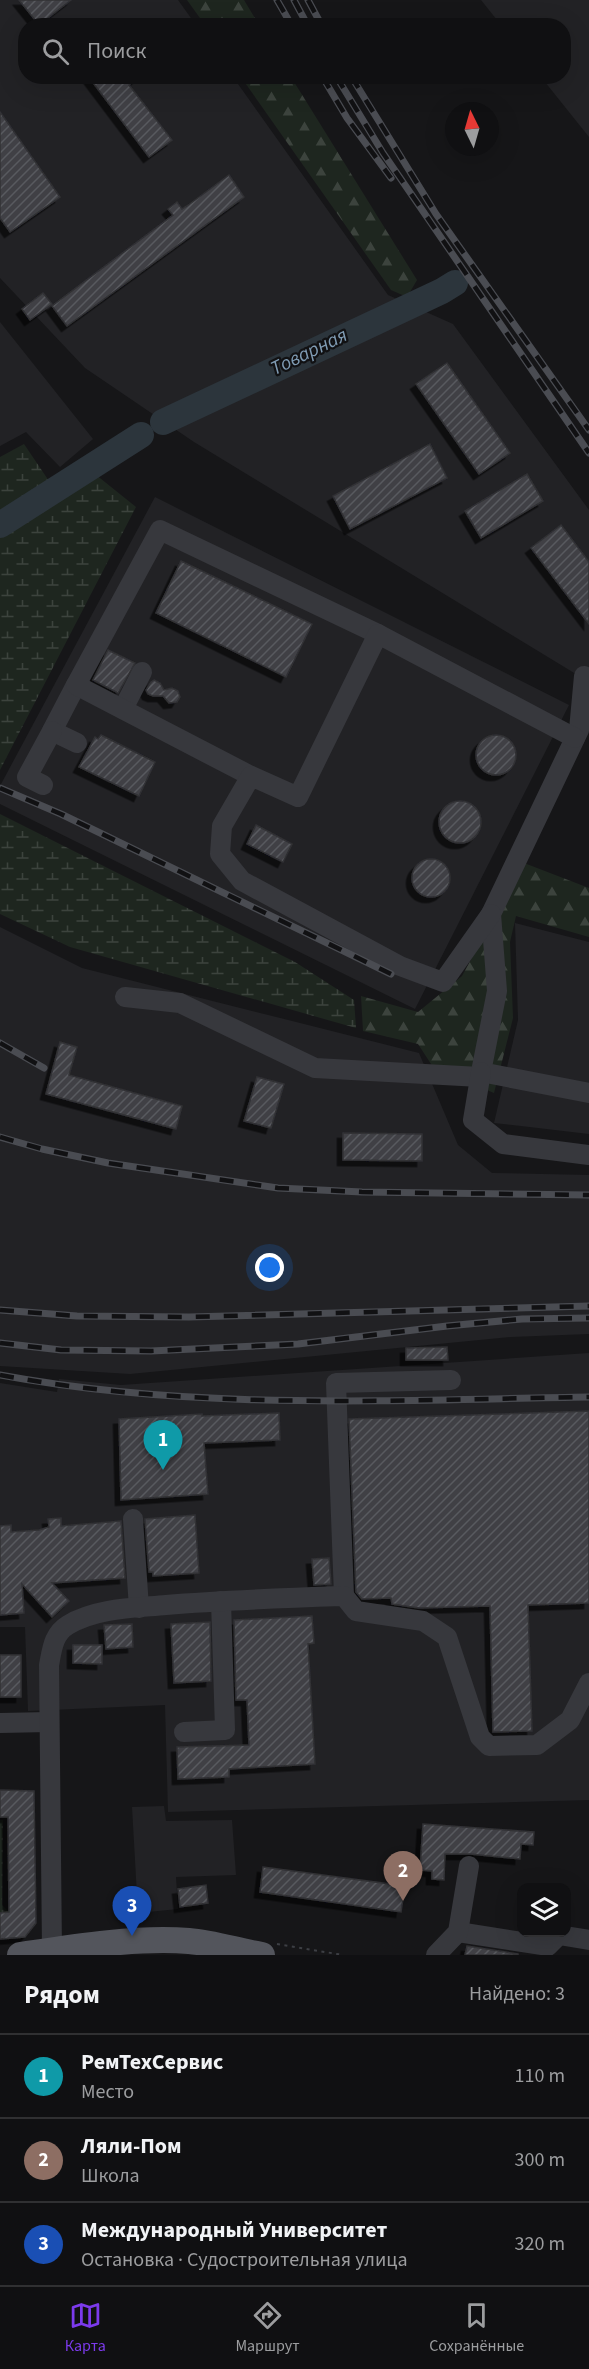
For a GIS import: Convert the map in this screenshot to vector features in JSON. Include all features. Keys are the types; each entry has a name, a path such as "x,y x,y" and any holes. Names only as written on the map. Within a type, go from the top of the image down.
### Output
{"main road":[{"path":"20,1955 92,1946 191,1941 262,1955"}],"street":[{"path":"44,785 27,777 160,530 378,634 575,738"},
{"path":"76,685 251,776 298,797 378,634"},
{"path":"123,709 142,672"},
{"path":"251,776 222,826 220,854 242,881 400,966 443,982 491,914 579,730 584,676"},
{"path":"52,731 77,743"},
{"path":"491,914 496,991 473,1119 503,1144 589,1155"},
{"path":"125,997 180,1003 315,1068 481,1074 589,1093"},
{"path":"451,1380 336,1383 344,1596 356,1611 423,1621 447,1637 480,1737 489,1746 537,1745 570,1720 589,1683"},
{"path":"133,1519 139,1608"},
{"path":"52,1950 49,1665 54,1639 66,1626 92,1614 221,1601 344,1596"},
{"path":"184,1732 225,1730 221,1601"},
{"path":"0,1723 49,1722"},
{"path":"436,1955 458,1932 469,1866"},
{"path":"458,1932 548,1946 559,1935 589,1940"}],"shaded area":[{"path":"0,0 178,0 191,18 18,18 18,84 238,84 388,295 453,324 589,510 589,682 194,442 85,368 0,278"},
{"path":"481,0 589,0 589,137 547,84 571,84 571,18 495,18"},
{"path":"0,322 93,439 60,467 26,432 0,446"},
{"path":"155,497 569,705 415,1009 0,804 0,786"},
{"path":"515,923 589,942 589,1134 494,1123 518,1020"},
{"path":"0,927 82,968 419,1053 458,1145 492,1173 589,1175 589,1334 511,1337 130,1374 0,1366"},
{"path":"589,1353 589,1800 168,1812 165,1705 28,1711 25,1627 0,1627 0,1383 57,1392 59,1379 121,1385"},
{"path":"164,1806 166,1821 232,1820 236,1875 176,1877 178,1909 138,1913 132,1807"}],"green space":[{"path":"187,0 244,0 255,18 200,18"},
{"path":"246,84 295,84 417,280 407,297 391,290"},
{"path":"24,444 49,481 80,462 136,507 0,770 0,457"},
{"path":"0,814 295,962 354,1000 356,1028 70,947 0,914"},
{"path":"524,863 589,888 589,937 516,916 510,942 513,1018 494,1093 433,1067 418,1044 363,1031 361,996 418,1012 462,976"},
{"path":"0,1820 3,1820 2,1905 9,1912 0,1913"}],"building":[{"path":"19,0 71,0 48,18 33,18"},
{"path":"94,84 130,84 172,140 149,157"},
{"path":"0,112 60,197 10,232 0,218"},
{"path":"229,175 244,197 67,326 52,306 173,215 168,209 177,202 182,209"},
{"path":"43,293 52,304 30,320 22,309"},
{"path":"447,363 510,453 479,474 416,384"},
{"path":"430,444 447,478 350,529 333,496"},
{"path":"527,474 543,501 481,538 465,511"},
{"path":"561,525 589,562 589,624 531,548"},
{"path":"181,561 312,624 286,677 156,613"},
{"path":"108,650 135,663 118,693 93,680"},
{"path":"154,680 160,683 164,690 172,688 178,691 180,697 177,702 169,703 163,696 148,694 146,690"},
{"path":"101,735 155,762 139,796 79,767 95,737 98,739"},
{"path":"496,735 510,741 516,755 510,769 496,775 482,769 476,755 482,741"},
{"path":"460,801 474,808 481,822 474,836 460,843 446,836 439,822 446,808"},
{"path":"256,825 292,844 283,862 247,844"},
{"path":"431,859 445,864 450,878 445,892 431,897 417,892 412,878 417,864"},
{"path":"60,1042 77,1047 69,1075 182,1106 176,1129 46,1094"},
{"path":"257,1077 284,1084 271,1128 244,1121"},
{"path":"343,1133 422,1134 422,1161 343,1160"},
{"path":"447,1347 448,1360 406,1360 406,1348"},
{"path":"589,1411 589,1603 528,1605 532,1731 493,1732 490,1606 419,1608 392,1604 391,1598 362,1599 356,1592 349,1419"},
{"path":"279,1413 280,1440 204,1443 208,1494 121,1500 119,1419 202,1414 202,1416"},
{"path":"195,1515 199,1573 153,1576 153,1572 149,1572 145,1519"},
{"path":"61,1518 61,1526 121,1521 125,1578 52,1583 69,1601 52,1617 22,1584 24,1613 0,1615 0,1526 11,1525 11,1532 39,1530 49,1527 48,1519"},
{"path":"329,1558 331,1584 314,1585 312,1559"},
{"path":"312,1616 314,1643 308,1644 315,1764 229,1769 229,1777 178,1779 177,1747 249,1745 247,1700 236,1700 234,1620"},
{"path":"210,1622 211,1681 174,1683 171,1624"},
{"path":"132,1624 133,1647 106,1649 104,1625"},
{"path":"73,1645 102,1645 102,1664 73,1663"},
{"path":"0,1655 21,1655 21,1697 0,1697"},
{"path":"0,1790 34,1791 36,1923 25,1937 0,1939 0,1913 9,1912 8,1817 0,1817"},
{"path":"423,1824 534,1832 533,1845 521,1844 520,1859 445,1854 444,1880 432,1879 432,1871 420,1870"},
{"path":"263,1867 405,1886 401,1912 260,1892"},
{"path":"206,1885 208,1903 180,1907 178,1889"},
{"path":"467,1946 518,1954 518,1955 465,1955"}],"waterway":[{"name":"Товарная","path":"163,422 455,283"},
{"name":"Товарная","path":"0,525 141,435"}],"railway":[{"path":"277,0 287,18"},
{"path":"294,0 304,18"},
{"path":"308,0 318,18"},
{"path":"327,84 347,118 391,178"},
{"path":"341,84 383,153 589,453"},
{"path":"356,84 436,214 589,430"},
{"path":"0,788 61,814 391,974"},
{"path":"0,1043 44,1068"},
{"path":"0,1137 42,1149 108,1163 278,1188 362,1192 589,1195"},
{"path":"0,1310 77,1316 189,1317 589,1306"},
{"path":"0,1343 61,1350 151,1351 298,1344 522,1319 589,1318"},
{"path":"0,1375 146,1394 220,1399 367,1401 589,1397"}],"place":[{"name":"РемТехСервис","path":"163,1470"},
{"name":"Ляли-Пом","path":"403,1901"},
{"name":"Международный Университет","path":"132,1936"}]}
